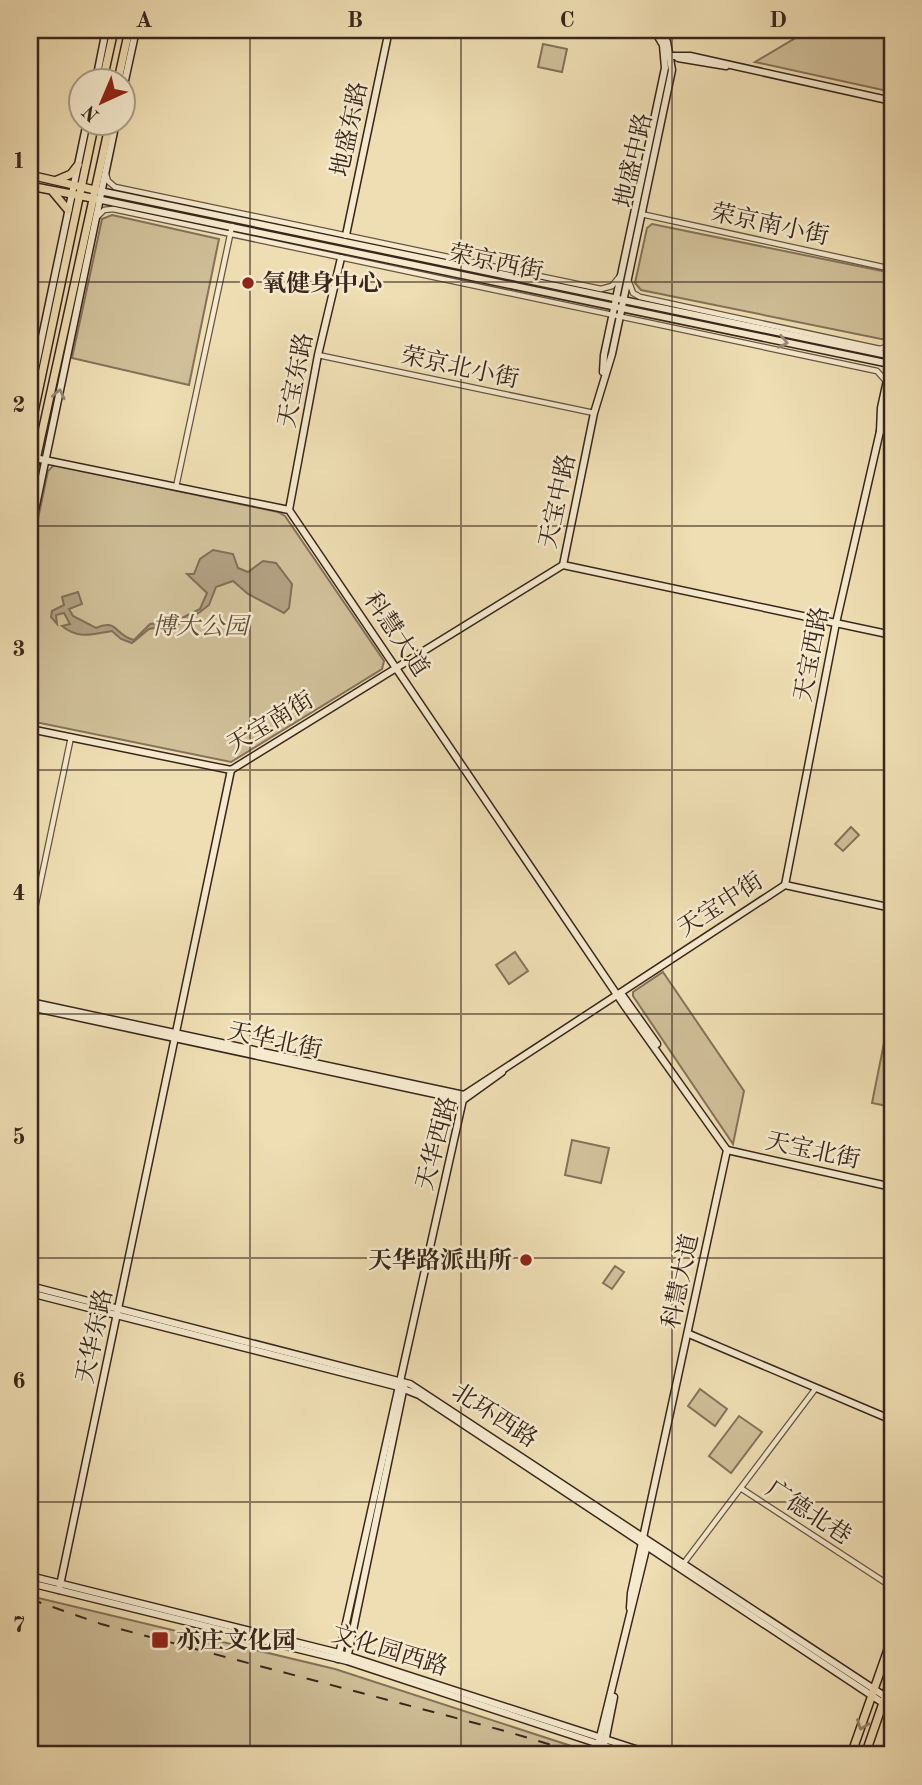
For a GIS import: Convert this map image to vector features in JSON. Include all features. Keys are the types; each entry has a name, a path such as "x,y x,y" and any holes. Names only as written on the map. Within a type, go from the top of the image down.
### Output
{"main road":[{"path":"106,66 114,30"},
{"path":"121,66 129,30"},
{"path":"30,431 77,185 91,136"},
{"path":"30,487 33,458 97,195 108,136"},
{"path":"57,180 71,174 78,165"},
{"path":"30,174 77,185 97,195"},
{"path":"30,186 75,195 97,195"},
{"path":"52,191 68,210"},
{"path":"850,1755 892,1638"},
{"path":"865,1755 887,1699 892,1677"}],"street":[{"path":"99,66 106,30"},
{"path":"128,66 136,30"},
{"name":"地盛东路","path":"346,235 389,30"},
{"name":"地盛中路","path":"619,298 628,278 672,70 654,30"},
{"name":"地盛中路","path":"619,298 620,276 667,56 660,30"},
{"path":"667,56 713,66 729,66 892,101"},
{"path":"77,185 84,136"},
{"path":"30,534 96,218 97,195 106,174 114,136"},
{"path":"106,174 108,181 115,187 601,289 612,286 620,276"},
{"path":"30,392 68,210 75,195"},
{"name":"荣京西街","path":"97,195 231,230 617,311 892,359"},
{"name":"荣京西街","path":"97,195 619,298 892,359"},
{"path":"96,218 104,210 113,209 231,230 341,258 617,311 877,371 889,381"},
{"name":"荣京南小街","path":"640,214 892,269"},
{"path":"176,487 231,230"},
{"name":"天宝东路","path":"289,510 318,355 341,258"},
{"path":"76,277 87,261"},
{"path":"628,278 631,289 640,297 880,349 892,345"},
{"name":"天宝中路","path":"397,668 563,565 619,298"},
{"name":"荣京北小街","path":"318,355 594,413"},
{"name":"天宝西路","path":"880,432 892,359"},
{"path":"30,392 42,374"},
{"name":"天宝西路","path":"785,885 836,623 888,403 889,381"},
{"path":"888,403 892,394"},
{"path":"33,458 289,510"},
{"name":"科慧大道","path":"289,510 727,1150 602,1742"},
{"path":"563,565 892,635"},
{"name":"天宝南街","path":"30,729 231,770 397,668"},
{"path":"30,932 71,737"},
{"name":"天华东路","path":"60,1587 231,770"},
{"name":"天宝中街","path":"619,993 785,885 892,908"},
{"name":"天华西路","path":"348,1658 402,1386 464,1098 619,993"},
{"name":"天华北街","path":"30,1005 464,1098"},
{"name":"天宝北街","path":"727,1150 892,1187"},
{"name":"北环西路","path":"30,1286 118,1312 402,1386 887,1699 892,1709"},
{"name":"北环西路","path":"30,1293 118,1312"},
{"path":"689,1334 892,1420"},
{"name":"天华西路","path":"339,1656 402,1386"},
{"path":"684,1563 816,1388"},
{"name":"广德北巷","path":"742,1489 892,1587"},
{"name":"北环西路","path":"644,1541 684,1563 874,1691"},
{"name":"文化园西路","path":"30,1576 60,1587 348,1658 602,1742 654,1755"},
{"name":"文化园西路","path":"30,1583 60,1587"},
{"name":"文化园西路","path":"602,1742 632,1755"}],"green space":[{"path":"809,30 892,30 892,92 755,62"},
{"path":"543,44 567,49 562,72 538,67"},
{"path":"112,215 219,239 189,385 72,358 102,219"},
{"path":"652,224 892,273 890,337 886,340 641,290 635,283 647,228"},
{"name":"博大公园","path":"54,465 278,512 285,516 384,661 382,669 231,762 30,721 30,557 48,471"},
{"path":"851,827 859,835 843,851 835,844"},
{"path":"515,952 528,971 509,984 496,965"},
{"path":"663,972 744,1091 733,1144 633,996 633,992"},
{"path":"886,1033 892,1035 892,1107 872,1103"},
{"path":"572,1140 609,1148 601,1183 565,1175"},
{"path":"615,1266 624,1272 612,1289 603,1283"},
{"path":"700,1389 727,1409 715,1426 688,1406"},
{"path":"739,1416 762,1432 731,1473 709,1456"},
{"path":"30,1596 335,1669 599,1755 30,1755"}],"shaded area":[{"path":"213,550 233,554 238,568 248,572 263,561 276,563 292,584 289,608 284,613 248,594 233,581 216,587 209,605 200,612 179,624 149,629 132,643 121,639 112,631 80,635 62,626 70,624 64,613 56,615 57,624 51,617 52,611 64,605 62,597 78,592 82,604 69,609 73,616 96,628 103,625 112,626 134,640 150,624 176,621 200,609 207,593 187,574 194,574 200,559"}],"railway":[{"path":"30,1599 101,1624 505,1731 585,1755"}],"place":[{"name":"氧健身中心","path":"248,283"},
{"name":"天华路派出所","path":"526,1260"},
{"name":"亦庄文化园","path":"160,1640"}]}
